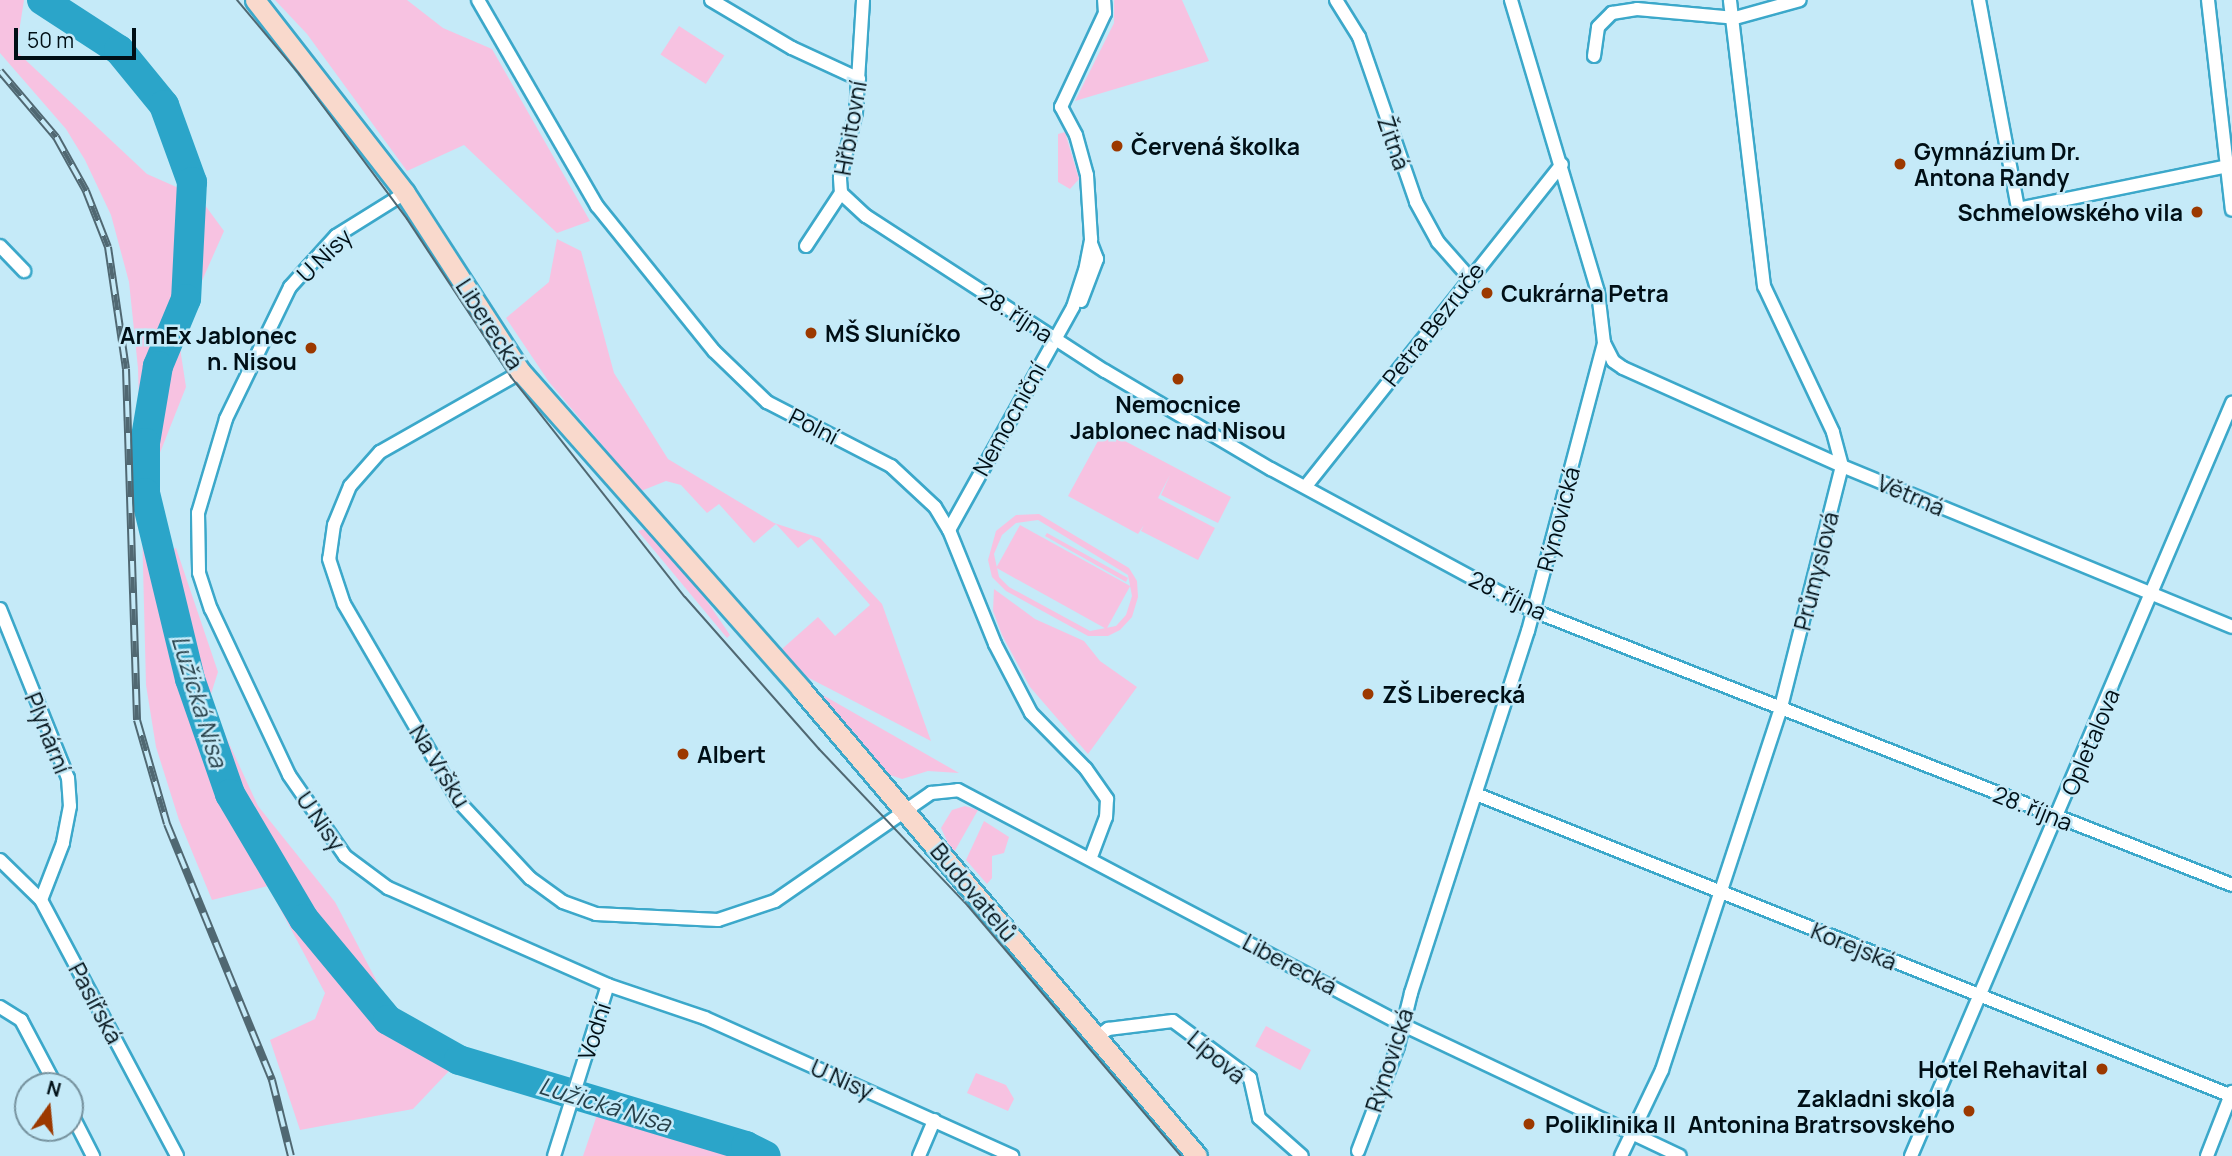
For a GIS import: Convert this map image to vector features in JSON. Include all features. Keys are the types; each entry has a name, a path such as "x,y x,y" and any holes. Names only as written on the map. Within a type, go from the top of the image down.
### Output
{"main road":[{"name":"Liberecká","path":"255,0 405,193 521,372 748,631"},
{"name":"Budovatelů","path":"748,631 1197,1156"}],"street":[{"name":"Polní","path":"478,0 539,107 618,235 744,382 767,402 891,466 917,487 949,530 995,644 1031,713 1086,769 1107,799 1107,817 1091,857"},
{"path":"711,0 792,48 859,79"},
{"name":"Hřbitovní","path":"806,246 841,192 859,79 863,0"},
{"name":"Nemocniční","path":"949,530 1073,307 1085,271 1091,242 1087,175 1076,135 1061,107 1105,13 1104,0"},
{"name":"Žitná","path":"1336,0 1363,48 1416,202 1438,242 1469,277"},
{"name":"Rýnovická","path":"1358,1151 1404,1025 1534,611 1604,343 1598,292 1511,0"},
{"name":"Průmyslová","path":"1633,1134 1662,1070 1781,707 1842,466 1833,432 1764,286 1742,128 1735,18 1730,0"},
{"path":"1594,56 1598,27 1612,13 1637,9 1735,18 1800,0"},
{"path":"1979,0 2018,209 2228,166"},
{"path":"2208,0 2232,210"},
{"name":"Petra Bezruče","path":"1306,486 1469,277 1562,164"},
{"name":"28. října","path":"841,192 866,216 1055,339 1306,486 1534,611 2232,885"},
{"name":"U Nisy","path":"405,193 336,236 290,287 226,419 210,464 198,513 199,573 211,609 289,775 345,856 388,888 608,985 705,1018 1012,1156"},
{"path":"1073,307 1074,275 1083,250 1091,242"},
{"path":"0,246 24,271"},
{"name":"Větrná","path":"1604,343 1613,361 1623,368 1842,466 2152,596 2232,626"},
{"name":"Na Vršku","path":"521,372 380,452 350,486 334,525 329,559 344,604 460,803 530,878 564,902 596,914 718,920 775,901 906,813"},
{"name":"Opletalova","path":"1911,1156 2232,403"},
{"name":"Plynární","path":"0,609 68,778 70,806 64,843 41,900"},
{"name":"Liberecká","path":"906,813 931,793 958,790 1091,857 1404,1025 1680,1156"},
{"name":"Korejská","path":"1476,794 2231,1095"},
{"name":"Pasířská","path":"0,860 41,900 177,1156"},
{"name":"Vodní","path":"554,1156 608,985"},
{"path":"0,1007 21,1020 49,1072"},
{"name":"Lípová","path":"1097,1037 1108,1029 1173,1021 1250,1078 1259,1118 1302,1156"},
{"path":"2207,1156 2231,1095"},
{"path":"919,1156 934,1120"},
{"path":"1621,1156 1633,1134"},
{"path":"84,1138 93,1156"}],"shaded area":[{"path":"0,0 24,0 16,51 147,174 199,197 224,231 178,335 186,387 150,478 166,551 176,548 218,672 209,700 258,806 335,902 393,1012 466,1053 413,1109 300,1130 270,1040 315,1019 325,993 268,886 212,900 179,820 156,747 146,685 138,368 129,282 111,215 85,160 66,129 0,53"},
{"path":"275,0 407,0 443,28 492,49 590,221 557,233 464,145 407,171 307,34"},
{"path":"1114,0 1182,0 1209,61 1075,101 1114,23"},
{"path":"679,26 724,55 706,84 660,55"},
{"path":"1065,132 1079,179 1070,189 1058,182 1058,134"},
{"path":"557,239 581,251 614,373 668,459 774,523 820,538 882,604 931,741 807,677 782,649 818,617 835,636 870,605 811,538 798,548 776,524 754,543 719,504 707,513 681,485 666,481 641,491 549,382 506,318 549,282"},
{"path":"1104,430 1231,497 1218,523 1161,495 1170,475 1158,498 1215,528 1198,560 1141,531 1144,525 1138,534 1068,496"},
{"path":"1039,514 1129,568 1137,581 1138,597 1132,617 1120,630 1108,636 1088,636 1006,591 992,577 988,560 996,531 1016,515","holes":["1038,520 1128,575 1132,596 1126,615 1116,626 1090,631 1009,587 999,577 994,554 1002,535 1016,523"]},
{"path":"1020,525 1130,586 1106,629 996,568"},
{"path":"644,529 694,582 730,635 727,638 638,531"},
{"path":"1047,533 1128,578 1126,582 1045,536"},
{"path":"994,589 1035,619 1084,641 1100,661 1137,687 1088,754 1030,687 1002,635 993,611"},
{"path":"814,690 959,773 928,771 902,779 887,774"},
{"path":"965,806 978,810 953,854 941,828 952,810"},
{"path":"984,821 1009,837 1004,853 992,856 992,878 987,884 966,860"},
{"path":"1266,1026 1311,1050 1300,1070 1255,1046"},
{"path":"976,1073 1006,1085 1014,1099 1008,1111 967,1093"},
{"path":"598,1112 741,1156 583,1156"}],"waterway":[{"name":"Lužická Nisa","path":"42,0 119,50 164,105 192,182 186,299 158,366 145,443 145,493 190,679 230,794 304,919 388,1020 459,1060 746,1146 766,1156"}],"tram line":[{"path":"237,0 299,74 407,219 511,377 685,597 819,749 968,906 1181,1156"}],"railway":[{"path":"0,71 56,137 86,191 108,247 126,369 137,720 167,824 272,1080 291,1156"}],"place":[{"name":"Červená školka","path":"1117,146"},
{"name":"Gymnázium Dr. Antona Randy","path":"1900,164"},
{"name":"Schmelowského vila","path":"2197,212"},
{"name":"Cukrárna Petra","path":"1487,293"},
{"name":"MŠ Sluníčko","path":"811,333"},
{"name":"ArmEx Jablonec n. Nisou","path":"311,348"},
{"name":"Nemocnice Jablonec nad Nisou","path":"1178,379"},
{"name":"ZŠ Liberecká","path":"1368,694"},
{"name":"Albert","path":"683,754"},
{"name":"Hotel Rehavital","path":"2102,1069"},
{"name":"Zakladni skola Antonina Bratrsovskeho","path":"1969,1111"},
{"name":"Poliklinika II","path":"1529,1124"}]}
